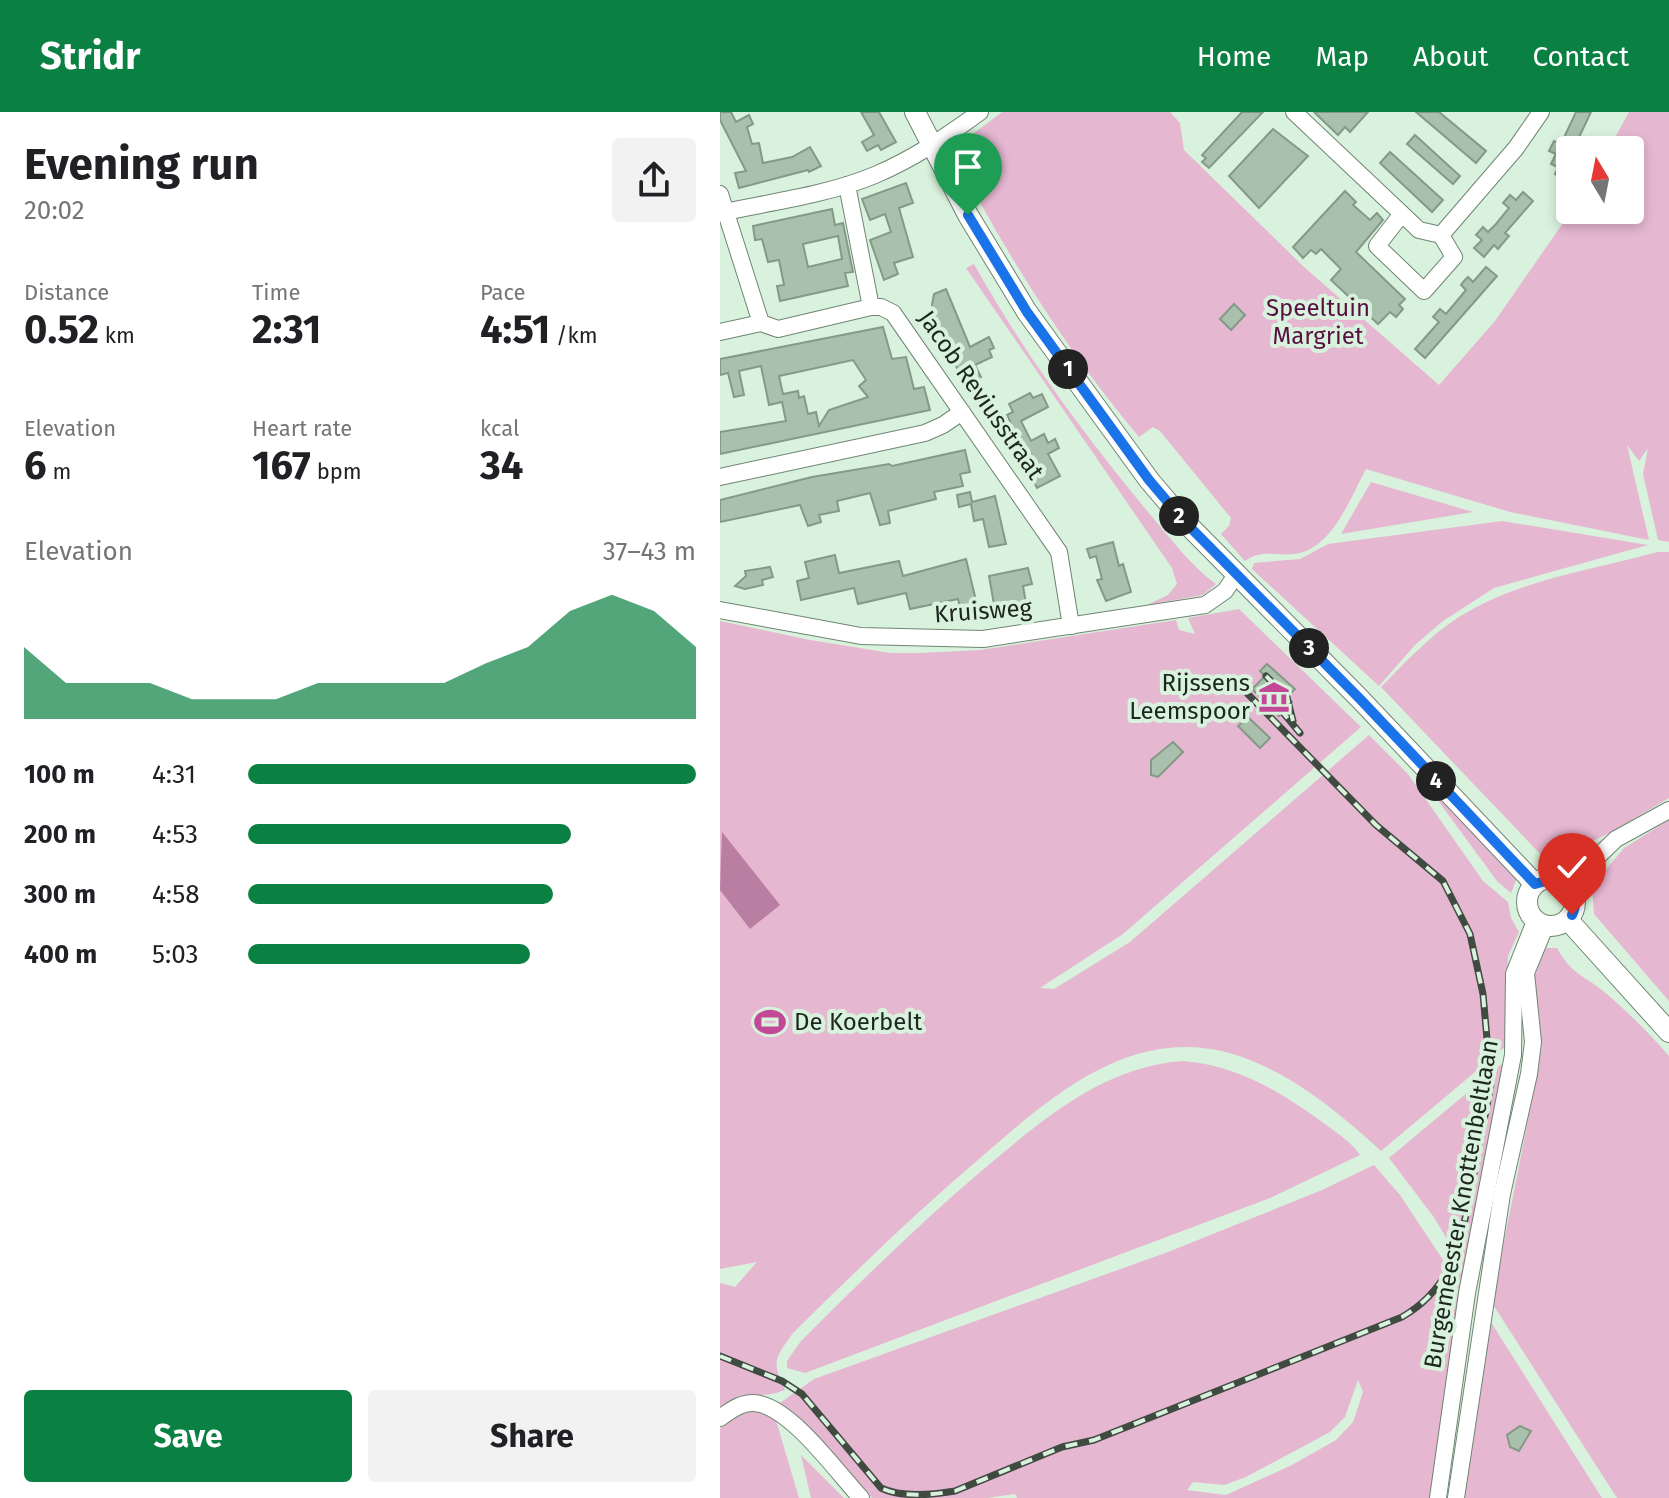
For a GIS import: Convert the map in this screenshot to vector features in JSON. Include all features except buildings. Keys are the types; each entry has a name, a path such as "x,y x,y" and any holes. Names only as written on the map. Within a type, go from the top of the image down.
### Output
{"main road":[{"path":"915,112 994,259 1045,337 1149,480 1236,575 1361,700 1535,884"},
{"path":"1555,878 1568,885 1576,903 1568,920 1561,925 1540,924 1527,905 1527,898 1535,884 1555,878"},
{"path":"1568,920 1669,1032"}],"street":[{"path":"723,212 847,185 875,175 931,146 980,112"},
{"path":"1294,112 1401,215 1419,230 1441,235 1454,257 1424,291 1377,246 1401,215"},
{"path":"1441,235 1516,148 1541,112"},
{"path":"720,332 761,323 778,329 871,307 847,185"},
{"path":"720,194 723,212 761,323"},
{"name":"Jacob Reviusstraat","path":"871,307 881,307 893,313 1059,552 1071,626"},
{"path":"720,477 925,433 962,412"},
{"name":"Kruisweg","path":"720,610 878,637 983,639 1205,605 1225,591 1236,575"},
{"path":"1568,885 1616,839 1669,810"},
{"name":"Burgemeester Knottenbeltlaan","path":"1438,1498 1467,1293 1515,1042 1514,974 1540,924"},
{"name":"Burgemeester Knottenbeltlaan","path":"1456,1498 1502,1194 1529,1074 1533,1042 1526,973 1540,924"},
{"path":"720,1418 740,1405 756,1403 771,1408 791,1423 861,1498"}],"green space":[{"name":"Speeltuin Margriet","path":"1002,112 1170,112 1180,123 1184,150 1304,267 1439,385 1495,321 1562,224 1644,224 1644,136 1616,136 1629,112 1669,112 1669,542 1658,540 1643,474 1648,448 1639,461 1627,445 1649,540 1510,512 1366,469 1338,521 1319,543 1294,554 1263,554 1245,561 1221,534 1229,526 1231,518 1160,431 1153,427 1139,437 1061,335 1015,262 952,150"},
{"path":"974,264 1035,363 1081,427 1175,544 1216,584 1203,595 1147,605 1168,595 1177,584 1172,568 966,268"},
{"path":"1371,482 1473,512 1341,534"},
{"path":"1502,521 1648,545 1494,588 1443,621 1415,645 1379,686 1252,569 1254,563 1300,559 1328,544"},
{"path":"1657,552 1669,552 1669,798 1584,845 1568,862 1546,860 1381,687 1438,633 1482,604 1555,577"},
{"path":"1239,609 1361,727 1123,934 1040,988 1054,989 1130,942 1369,735 1408,774 1483,881 1508,902 1511,918 1519,932 1508,956 1506,1046 1381,1151 1316,1097 1292,1081 1241,1057 1187,1047 1157,1049 1100,1069 1049,1101 1001,1140 908,1222 793,1333 777,1360 785,1390 739,1398 720,1409 720,1283 735,1287 757,1262 720,1269 720,621 891,653 920,653 980,650 1176,620 1179,630 1195,634 1188,618"},
{"path":"1417,772 1517,878 1511,893 1497,881"},
{"path":"1669,820 1669,1001 1594,914 1592,886 1624,848"},
{"path":"1546,948 1557,948 1572,968 1620,1006 1669,1056 1669,1498 1617,1498 1492,1303 1537,1074 1540,1021 1534,978"},
{"path":"1184,1061 1243,1075 1279,1093 1346,1140 1360,1155 1270,1198 805,1373 787,1368 787,1361 801,1341 933,1213 1049,1116 1099,1085 1126,1073"},
{"path":"1504,1062 1432,1498 1017,1498 1015,1494 987,1498 872,1498 780,1403 814,1379 1168,1252 1322,1190 1374,1165 1400,1195 1447,1266 1458,1257 1433,1216 1389,1158","holes":["1358,1380 1363,1392 1353,1422 1336,1440 1292,1465 1226,1495 1187,1490 1193,1482 1224,1485 1246,1477 1330,1432 1345,1417"]},
{"path":"1489,1319 1602,1498 1464,1498"},
{"path":"755,1408 775,1417 799,1498 720,1498 720,1428 739,1413"},
{"path":"801,1455 844,1498 811,1498"}],"shaded area":[{"path":"722,832 780,905 750,929 720,890"}],"railway":[{"path":"1266,676 1287,697 1293,721"},
{"path":"720,1356 782,1381 802,1394 881,1488 907,1494 936,1494 955,1491 1062,1447 1094,1440 1402,1317 1439,1284 1461,1240 1491,1084 1483,994 1470,934 1443,881 1376,825 1240,686"},
{"path":"1280,709 1300,733"}],"place":[{"name":"Rijssens Leemspoor","path":"1274,697"},
{"name":"De Koerbelt","path":"770,1022"}],"route":[{"path":"968,215 1027,312 1149,480 1183,520 1361,700 1535,884 1555,878 1568,885 1576,903 1572,915"}]}
